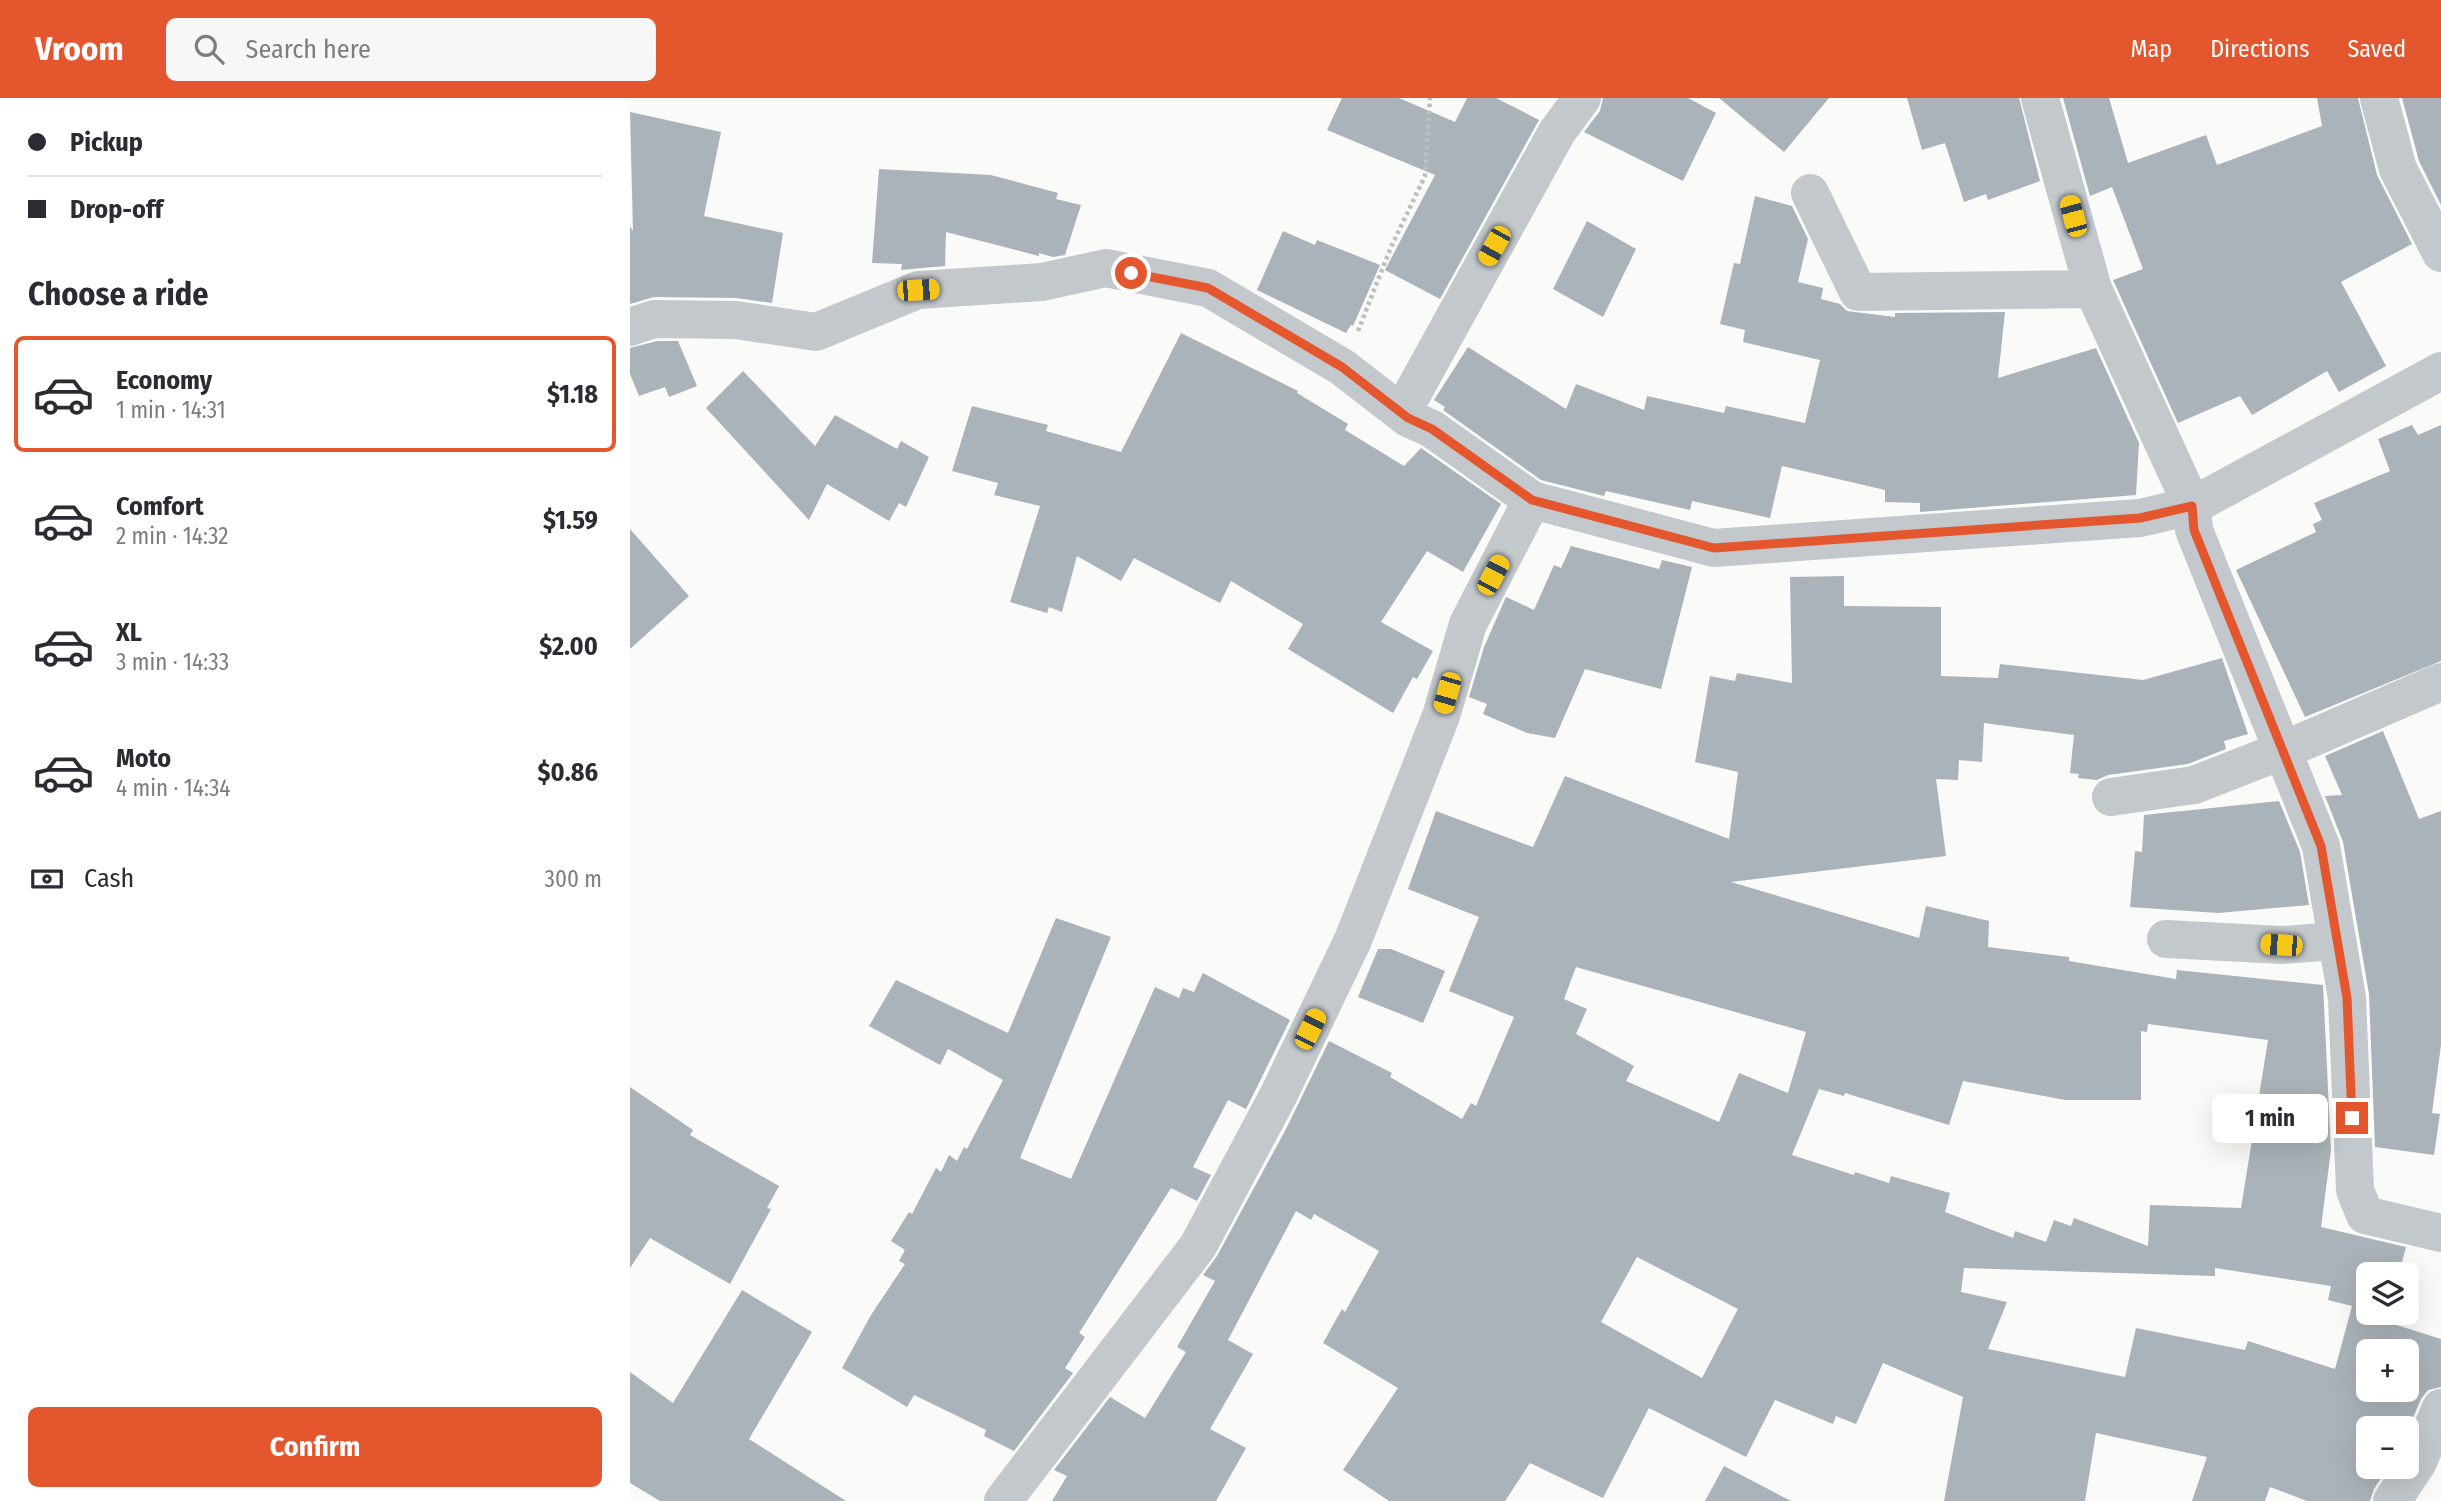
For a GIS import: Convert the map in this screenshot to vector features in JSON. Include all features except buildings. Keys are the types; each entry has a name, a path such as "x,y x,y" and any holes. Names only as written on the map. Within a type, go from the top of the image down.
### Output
{"street":[{"path":"1408,418 1406,405 1557,132 1582,98"},
{"path":"2040,98 2093,289 2192,506 2194,530 2321,846 2347,998 2355,1190 2365,1215 2441,1233"},
{"path":"2379,98 2398,169 2439,244"},
{"path":"1810,193 1858,292 2093,289"},
{"path":"630,327 654,319 736,320 816,332 918,290 1042,282 1106,268 1208,288 1342,367 1408,418 1432,429 1532,500 1714,548 2140,518 2192,506 2441,371"},
{"path":"1003,1501 1198,1246 1278,1096 1353,940 1441,716 1468,624 1532,500"},
{"path":"2111,797 2194,785 2284,750 2441,681"},
{"path":"2166,939 2281,945 2336,941"},
{"path":"2392,1501 2418,1462 2441,1408"}],"path":[{"path":"1342,367 1391,247 1425,176 1430,98"}],"route":[{"path":"1131,273 1208,288 1342,367 1408,418 1432,429 1532,500 1714,548 2140,518 2192,506 2194,530 2321,846 2347,998 2352,1118"}]}
